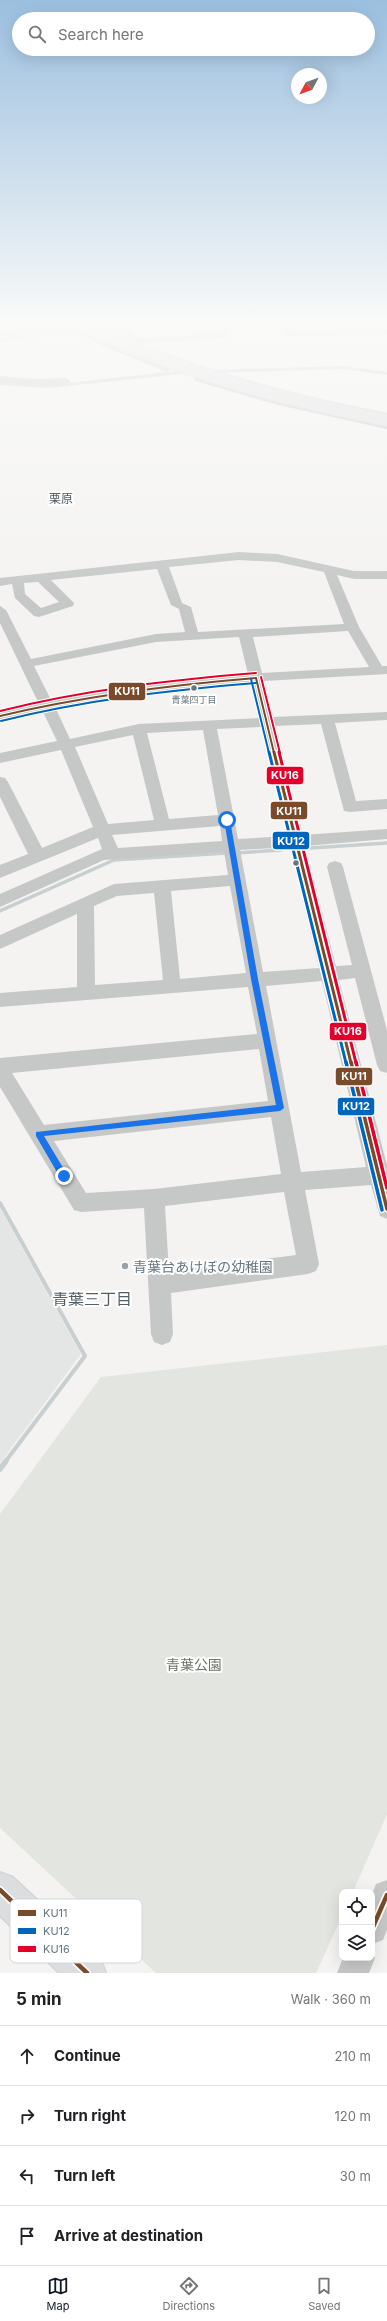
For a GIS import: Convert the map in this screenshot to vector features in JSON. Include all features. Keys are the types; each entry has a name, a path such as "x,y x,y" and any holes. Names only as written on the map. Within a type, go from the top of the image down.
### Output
{"main road":[{"path":"359,414 387,420"},
{"path":"0,1890 10,1900"},
{"path":"77,1963 87,1973"}],"street":[{"path":"333,414 387,426"},
{"path":"0,582 239,556 278,558 354,575 387,575"},
{"path":"162,565 177,605 185,608 193,636"},
{"path":"329,570 352,627 382,670"},
{"path":"18,580 19,596 38,613 68,603 41,578"},
{"path":"0,610 76,765 112,854"},
{"path":"26,664 156,638 352,627"},
{"path":"245,633 329,974 383,1174 387,1209"},
{"path":"0,716 45,704 131,689 196,682 382,670"},
{"path":"0,758 139,730 387,716"},
{"path":"327,719 350,806 387,804"},
{"path":"159,1284 308,1264 209,725"},
{"path":"139,730 163,825"},
{"path":"0,782 37,855"},
{"path":"0,872 37,855 102,830 227,820"},
{"path":"0,901 101,855 387,834"},
{"path":"335,868 387,1065"},
{"path":"0,942 114,890 237,880"},
{"path":"162,886 172,986"},
{"path":"86,903 86,993"},
{"path":"0,1000 362,971"},
{"path":"0,1066 267,1041"},
{"path":"0,1070 81,1203 154,1198 293,1182 383,1174"},
{"path":"38,1134 280,1108"},
{"path":"154,1198 162,1334"},
{"path":"374,1925 387,1895"},
{"path":"353,1973 358,1961"}],"shaded area":[{"path":"0,1208 81,1354 0,1463"}],"green space":[{"name":"青葉公園","path":"387,1345 387,1814 354,1889 339,1889 339,1923 316,1973 156,1973 142,1960 142,1899 76,1899 0,1828 0,1514 101,1377"}],"waterway":[{"path":"311,848 387,843"},
{"path":"236,853 281,850"},
{"path":"0,911 114,860 227,853"},
{"path":"0,1203 85,1356 5,1462"},
{"path":"0,1469 6,1461"}],"transit line":[{"name":"KU16","path":"0,711 32,703 127,686 191,678 256,673"},
{"name":"KU16","path":"261,677 387,1188"},
{"name":"KU11","path":"256,678 387,1209"},
{"name":"KU11","path":"0,716 63,702 127,691 256,678"},
{"name":"KU12","path":"251,679 382,1210"},
{"name":"KU12","path":"1,721 33,713 128,696 192,688 256,683"},
{"name":"KU11","path":"0,1890 10,1900"},
{"name":"KU11","path":"374,1925 387,1895"},
{"name":"KU11","path":"77,1963 87,1973"}],"place":[{"name":"青葉四丁目","path":"194,688"},
{"name":"青葉台あけぼの幼稚園","path":"125,1266"}],"district":[{"name":"栗原","path":"61,498"},
{"name":"青葉三丁目","path":"92,1299"}],"route":[{"path":"64,1176 38,1134 280,1108 255,979 227,820"}]}
